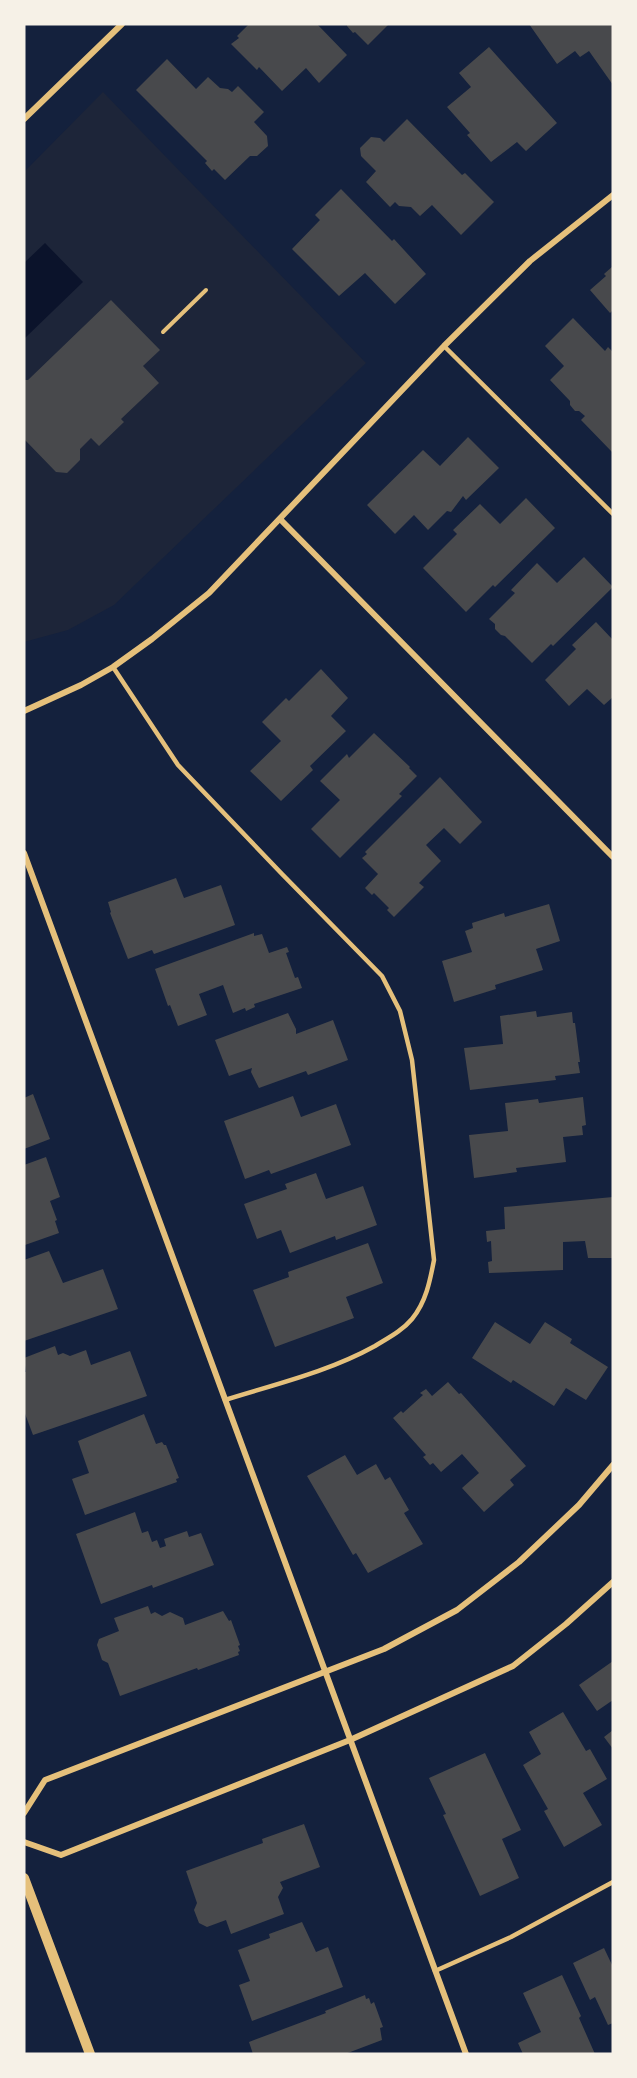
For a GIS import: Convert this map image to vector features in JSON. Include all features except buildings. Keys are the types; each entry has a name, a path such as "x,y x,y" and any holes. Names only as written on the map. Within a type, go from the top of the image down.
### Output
{"street":[{"path":"24,119 122,24"},
{"path":"24,711 71,690 113,667 209,593 444,346 530,261 613,195"},
{"path":"280,519 613,857"},
{"path":"24,853 466,2054"},
{"path":"24,1813 45,1780 384,1649 457,1610 519,1562 579,1506 613,1466"},
{"path":"24,1842 60,1855 350,1740 513,1666 566,1624 613,1582"},
{"path":"24,1878 90,2054"}],"lane":[{"path":"444,346 613,514"},
{"path":"113,667 149,718 178,765 382,976 400,1011 412,1060 434,1260 428,1291 412,1319 394,1335 355,1357 224,1400"},
{"path":"435,1971 511,1937 613,1881"}],"path":[{"path":"163,332 206,290"}],"shaded area":[{"path":"103,92 366,363 114,605 68,630 24,642 24,172"},
{"path":"45,243 83,282 24,339 24,263"}]}
